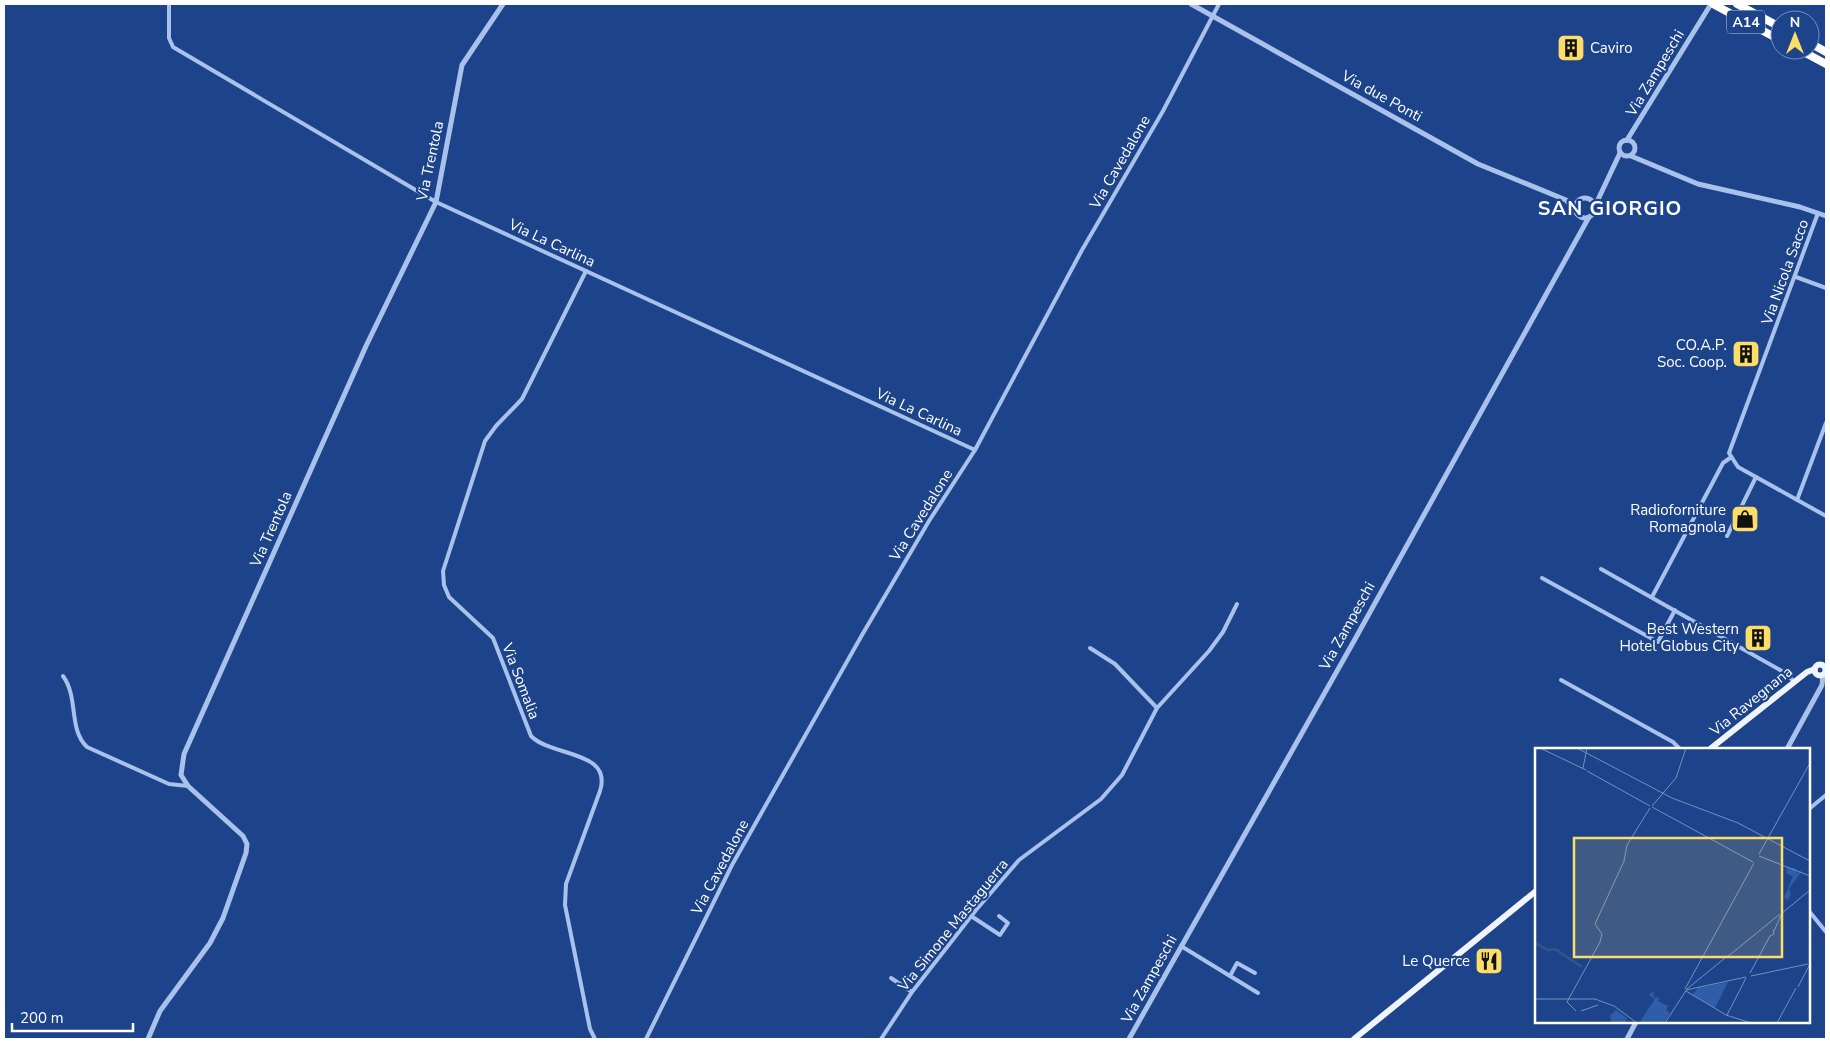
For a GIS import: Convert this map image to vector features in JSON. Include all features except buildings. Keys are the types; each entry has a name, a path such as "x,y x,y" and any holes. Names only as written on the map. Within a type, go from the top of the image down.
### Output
{"highway":[{"name":"A14","path":"1712,4 1770,35"},
{"name":"A14","path":"1737,4 1770,22"}],"main road":[{"path":"1818,673 1825,665"},
{"name":"Via Ravegnana","path":"1711,748 1807,672 1818,673"},
{"path":"1354,1039 1535,892"},
{"path":"1360,1039 1364,1032"}],"street":[{"name":"Via La Carlina","path":"169,4 169,38 173,47 436,202 975,450"},
{"name":"Via Trentola","path":"188,786 181,775 184,754 362,355 436,202 462,65 503,4"},
{"name":"Via due Ponti","path":"1191,4 1478,164 1566,200 1575,210"},
{"name":"Via Cavedalone","path":"646,1039 732,865 896,578 975,450 1082,250 1163,110 1219,4"},
{"name":"Via Zampeschi","path":"1635,130 1634,146 1625,155 1620,143 1627,140 1635,130 1712,4"},
{"path":"1627,140 1634,146 1644,161"},
{"path":"1582,217 1589,217 1594,212 1594,206 1615,164 1625,155 1698,184 1826,216"},
{"path":"1585,224 1582,217 1575,210 1576,204 1580,199 1590,200 1598,197"},
{"name":"Via due Ponti","path":"1566,200 1580,199"},
{"path":"1590,200 1594,206"},
{"name":"Via Nicola Sacco","path":"1730,458 1729,448 1796,277 1818,213"},
{"name":"Via Zampeschi","path":"1129,1039 1354,641 1589,217"},
{"name":"Via Somalia","path":"586,271 522,399 496,426 485,441 443,571 444,584 449,597 493,638 531,736 538,744 594,763 601,774 602,784 566,884 565,905 590,1029 595,1039"},
{"path":"1796,277 1826,288"},
{"path":"1797,500 1826,423"},
{"path":"1652,597 1725,460 1730,458 1738,467 1756,478 1826,516"},
{"path":"1727,536 1756,478"},
{"path":"1601,569 1787,674 1794,682"},
{"path":"1542,578 1658,642 1676,610"},
{"name":"Via Simone Mastaguerra","path":"882,1039 912,992 971,916 1019,860 1101,799 1122,775 1157,708 1209,651 1223,632 1237,604"},
{"path":"1090,648 1115,664 1157,708"},
{"path":"1788,748 1822,685 1818,673"},
{"path":"63,676 71,690 77,732 87,747 169,784 188,786 243,836 247,844 246,853 223,918 210,944 160,1011 148,1039"},
{"path":"1561,680 1673,742 1679,748"},
{"path":"1810,808 1826,795"},
{"path":"1810,912 1826,932"},
{"path":"971,916 1000,935 1008,923 999,916"},
{"path":"1181,946 1258,993"},
{"path":"1230,976 1238,963 1255,973"},
{"path":"891,978 912,992"},
{"path":"1627,1039 1635,1023"}],"place":[{"name":"Caviro","path":"1571,48"},
{"name":"CO.A.P. Soc. Coop.","path":"1746,354"},
{"name":"Radioforniture Romagnola","path":"1745,519"},
{"name":"Best Western Hotel Globus City","path":"1758,638"},
{"name":"Le Querce","path":"1489,961"}],"district":[{"name":"SAN GIORGIO","path":"1610,208"}]}
